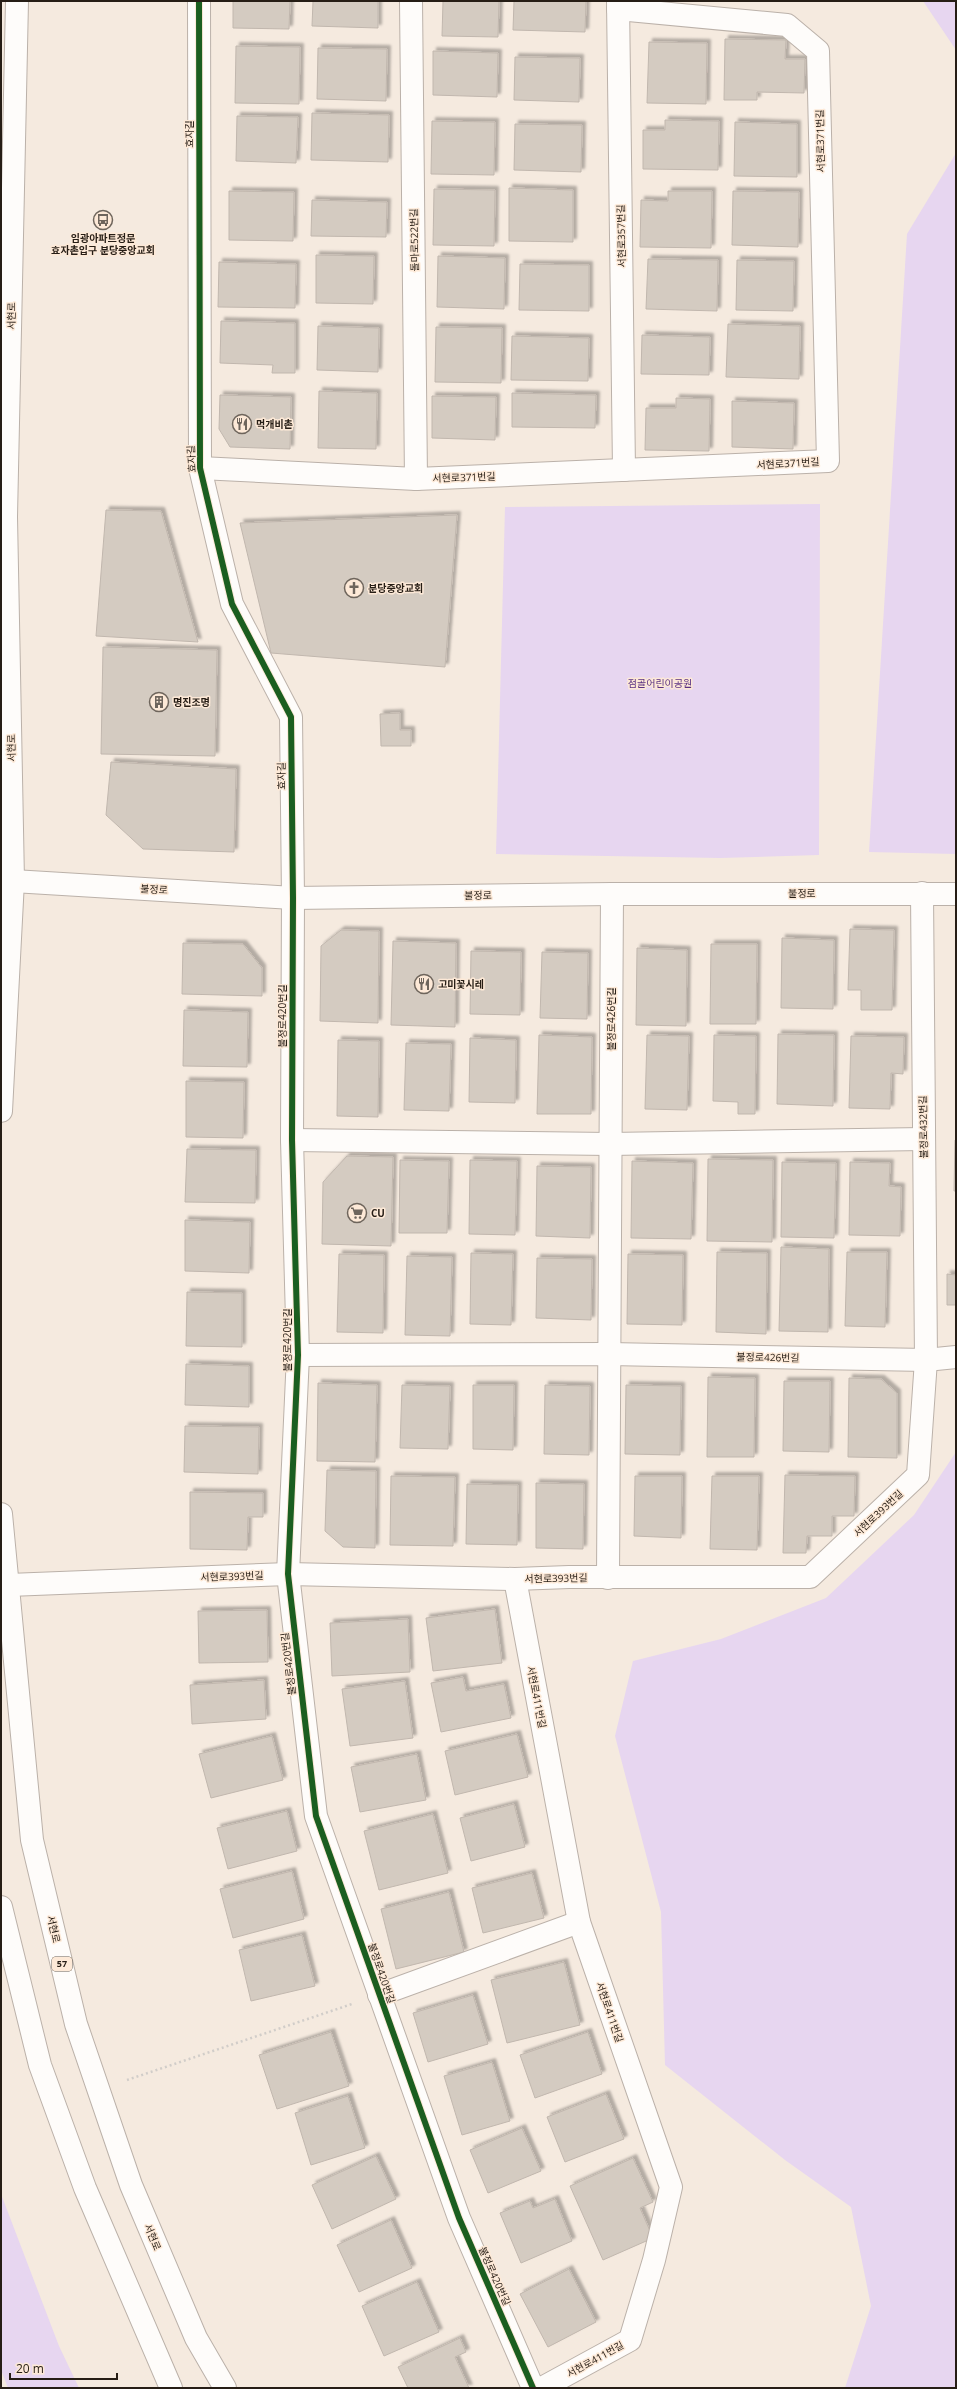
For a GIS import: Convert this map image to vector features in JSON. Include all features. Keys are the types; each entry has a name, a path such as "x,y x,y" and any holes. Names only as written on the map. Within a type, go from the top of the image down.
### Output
{"street":[{"name":"서현로","path":"1,1112 7,881 6,517 17,1"},
{"name":"효자길","path":"198,1 200,468 232,604 290,717 293,898"},
{"name":"돌마로522번길","path":"411,1 416,479"},
{"name":"서현로371번길","path":"200,468 416,479 828,461 818,51 787,25 618,5"},
{"name":"서현로357번길","path":"618,5 624,470"},
{"name":"불정로","path":"7,881 293,898 612,894 956,894"},
{"name":"불정로432번길","path":"922,893 926,1360"},
{"name":"불정로426번길","path":"608,1578 612,894"},
{"name":"불정로420번길","path":"293,898 292,1140 298,1355 288,1574 316,1816 378,1995 459,2218 533,2388"},
{"path":"292,1140 610,1144 923,1139"},
{"name":"불정로420번길","path":"298,1355 609,1354"},
{"name":"불정로426번길","path":"609,1354 926,1360"},
{"path":"926,1360 956,1357"},
{"name":"서현로393번길","path":"9,1585 288,1574 515,1579 569,1576 608,1578 810,1577 918,1475 926,1360"},
{"name":"서현로","path":"1,1514 9,1585 32,1840 76,2024 131,2186 196,2338 225,2388"},
{"name":"서현로411번길","path":"515,1579 579,1922 671,2187 654,2260 630,2340 542,2388"},
{"path":"1,1907 40,2065 85,2188 171,2388"},
{"path":"378,1995 579,1922"}],"path":[{"path":"99,2089 378,1995"}],"green space":[{"path":"923,1 956,1 956,50"},
{"path":"956,153 956,854 869,852 907,234"},
{"name":"점골어린이공원","path":"820,504 819,855 720,858 496,854 505,507"},
{"path":"956,1452 956,2388 845,2388 871,2306 851,2207 785,2160 665,2065 661,1912 615,1736 633,1661 721,1639 826,1598 914,1515"},
{"path":"1,2194 59,2346 79,2388 8,2388 1,2370"}],"building":[{"path":"233,1 290,1 289,29 233,28"},
{"path":"313,1 378,1 378,28 312,26"},
{"path":"443,1 499,1 498,37 442,36"},
{"path":"514,1 586,1 585,32 513,30"},
{"path":"725,39 786,40 785,59 805,59 804,93 757,92 757,100 724,100"},
{"path":"649,42 707,43 706,104 647,103"},
{"path":"236,46 300,47 299,104 235,103"},
{"path":"318,48 387,49 386,101 317,99"},
{"path":"433,51 498,53 497,97 433,95"},
{"path":"515,57 580,58 579,102 514,100"},
{"path":"312,113 389,115 388,162 311,160"},
{"path":"237,116 298,117 296,163 236,161"},
{"path":"665,120 719,121 718,170 643,169 643,130 665,130"},
{"path":"432,121 495,122 494,175 431,174"},
{"path":"735,122 797,124 797,177 734,176"},
{"path":"515,124 582,125 581,172 514,170"},
{"path":"509,188 573,190 573,242 509,241"},
{"path":"434,189 495,190 494,246 433,245"},
{"path":"229,191 294,192 293,241 229,240"},
{"path":"668,191 712,191 711,248 640,247 641,200 668,201"},
{"path":"733,191 799,192 798,247 732,245"},
{"path":"312,200 387,202 386,237 311,236"},
{"path":"316,255 374,256 373,304 316,303"},
{"path":"438,256 505,258 504,309 437,307"},
{"path":"648,259 718,260 717,311 646,309"},
{"path":"737,260 794,261 793,311 736,310"},
{"path":"219,262 296,264 295,308 218,307"},
{"path":"520,264 589,265 589,311 519,310"},
{"path":"221,321 295,323 295,373 272,373 273,365 220,363"},
{"path":"728,324 800,326 799,379 726,377"},
{"path":"318,326 379,328 378,372 317,370"},
{"path":"436,327 502,328 501,383 435,382"},
{"path":"642,335 710,337 709,375 641,374"},
{"path":"512,336 589,338 588,381 511,380"},
{"path":"319,391 377,393 376,449 318,448"},
{"path":"512,393 596,395 595,428 512,427"},
{"path":"220,395 291,397 290,449 230,447 219,429"},
{"path":"432,396 496,397 495,440 432,438"},
{"path":"676,398 710,399 709,451 645,450 646,408 676,408"},
{"path":"732,401 794,403 793,449 732,447"},
{"path":"106,510 161,511 198,642 96,636"},
{"name":"분당중앙교회","path":"457,515 445,667 271,653 240,523"},
{"name":"명진조명","path":"103,647 217,650 215,756 101,754"},
{"path":"400,713 400,730 411,730 411,746 381,746 380,714"},
{"path":"111,762 236,769 234,852 143,849 106,815"},
{"path":"850,929 894,930 892,1010 861,1010 861,990 848,990"},
{"path":"341,930 379,931 378,1023 320,1021 321,946"},
{"path":"782,938 834,940 833,1009 781,1008"},
{"name":"고미꽃시레","path":"393,941 456,943 455,1027 391,1025"},
{"path":"183,943 243,944 262,968 262,996 182,994"},
{"path":"711,944 757,944 756,1024 710,1024"},
{"path":"637,948 687,950 686,1026 636,1025"},
{"path":"471,951 521,952 520,1015 470,1014"},
{"path":"542,952 588,953 587,1019 540,1018"},
{"path":"184,1010 248,1012 247,1067 183,1066"},
{"path":"778,1034 834,1035 833,1106 777,1104"},
{"path":"539,1035 592,1037 591,1114 537,1114"},
{"path":"647,1035 689,1036 687,1110 645,1109"},
{"path":"714,1035 756,1036 755,1114 738,1114 738,1102 713,1101"},
{"path":"851,1036 904,1037 903,1074 891,1073 890,1109 849,1108"},
{"path":"470,1038 516,1040 515,1103 469,1102"},
{"path":"338,1040 379,1041 378,1117 337,1116"},
{"path":"406,1043 451,1044 449,1111 404,1110"},
{"path":"186,1081 244,1082 243,1138 186,1137"},
{"path":"955,1140 956,1191 954,1191"},
{"path":"187,1149 256,1150 255,1203 185,1202"},
{"name":"CU","path":"347,1156 393,1157 391,1246 322,1244 323,1182"},
{"path":"708,1159 773,1160 772,1242 707,1241"},
{"path":"400,1160 449,1161 447,1233 399,1233"},
{"path":"470,1160 517,1161 515,1235 469,1234"},
{"path":"632,1161 693,1163 691,1239 631,1238"},
{"path":"782,1162 836,1163 834,1238 781,1237"},
{"path":"850,1162 890,1163 889,1186 901,1187 900,1236 849,1235"},
{"path":"537,1166 591,1167 590,1238 536,1236"},
{"path":"185,1220 250,1222 249,1273 185,1271"},
{"path":"781,1247 829,1249 828,1332 779,1331"},
{"path":"717,1252 767,1253 766,1334 716,1332"},
{"path":"847,1252 887,1252 885,1327 845,1326"},
{"path":"471,1253 513,1254 511,1325 470,1324"},
{"path":"339,1254 384,1255 383,1333 337,1332"},
{"path":"628,1254 683,1255 682,1325 627,1324"},
{"path":"407,1256 452,1257 450,1336 405,1335"},
{"path":"537,1258 592,1259 591,1320 536,1318"},
{"path":"947,1274 956,1275 956,1305 947,1305"},
{"path":"187,1292 242,1293 242,1347 186,1346"},
{"path":"186,1364 249,1366 249,1407 185,1405"},
{"path":"708,1377 755,1378 754,1457 707,1457"},
{"path":"849,1378 881,1379 897,1393 897,1458 848,1457"},
{"path":"784,1381 830,1381 829,1452 783,1451"},
{"path":"318,1383 377,1385 375,1462 317,1461"},
{"path":"402,1385 450,1386 448,1449 400,1448"},
{"path":"473,1385 514,1385 513,1450 473,1449"},
{"path":"545,1385 590,1386 589,1455 544,1454"},
{"path":"626,1385 681,1386 680,1455 625,1454"},
{"path":"185,1426 259,1427 258,1474 184,1472"},
{"path":"327,1470 376,1471 375,1548 343,1547 325,1531"},
{"path":"785,1475 855,1476 854,1516 832,1516 832,1536 807,1536 806,1553 783,1553"},
{"path":"391,1476 455,1477 453,1546 390,1545"},
{"path":"635,1476 682,1476 681,1538 634,1536"},
{"path":"712,1476 759,1476 757,1550 710,1549"},
{"path":"536,1483 584,1484 583,1549 536,1548"},
{"path":"467,1484 518,1485 517,1545 466,1544"},
{"path":"190,1492 263,1493 263,1517 248,1517 247,1550 190,1549"},
{"path":"495,1609 502,1663 433,1671 426,1618"},
{"path":"267,1610 268,1662 199,1663 198,1611"},
{"path":"408,1619 410,1672 332,1676 330,1623"},
{"path":"463,1677 466,1691 504,1684 511,1718 441,1732 431,1683"},
{"path":"264,1680 266,1719 192,1724 190,1685"},
{"path":"405,1681 413,1738 350,1746 342,1689"},
{"path":"517,1734 528,1777 455,1795 445,1751"},
{"path":"272,1736 283,1780 211,1798 199,1754"},
{"path":"417,1754 426,1800 360,1812 351,1767"},
{"path":"514,1804 525,1847 471,1861 460,1818"},
{"path":"287,1811 297,1851 228,1869 217,1828"},
{"path":"433,1814 448,1873 379,1890 364,1831"},
{"path":"292,1871 304,1919 233,1938 220,1889"},
{"path":"532,1873 544,1918 483,1933 472,1888"},
{"path":"449,1892 464,1952 396,1969 381,1909"},
{"path":"302,1935 315,1986 251,2001 239,1950"},
{"path":"564,1962 580,2025 507,2043 491,1980"},
{"path":"473,1995 488,2044 428,2062 413,2013"},
{"path":"331,2032 349,2086 277,2109 259,2055"},
{"path":"588,2032 602,2074 535,2098 520,2055"},
{"path":"492,2062 510,2121 462,2135 444,2076"},
{"path":"606,2094 624,2139 565,2162 547,2117"},
{"path":"348,2096 365,2148 311,2165 295,2113"},
{"path":"522,2128 541,2171 488,2193 470,2150"},
{"path":"376,2156 396,2199 332,2229 312,2185"},
{"path":"633,2158 653,2202 640,2208 653,2238 603,2260 570,2186"},
{"path":"555,2199 572,2241 521,2263 500,2213 530,2201 533,2208"},
{"path":"391,2220 412,2268 359,2292 337,2245"},
{"path":"569,2269 596,2322 548,2347 520,2294"},
{"path":"417,2282 439,2332 384,2356 362,2306"},
{"path":"460,2338 466,2352 455,2357 469,2388 408,2388 398,2367"}],"cycle path":[{"path":"199,1 200,468 232,604 291,717 293,898 292,1140 298,1355 288,1574 316,1816 459,2218 533,2388"}],"place":[{"name":"임광아파트정문 효자촌입구 분당중앙교회","path":"103,220"},
{"name":"먹개비촌","path":"242,424"},
{"name":"분당중앙교회","path":"354,588"},
{"name":"명진조명","path":"159,702"},
{"name":"고미꽃시레","path":"424,984"},
{"name":"CU","path":"357,1213"}]}
